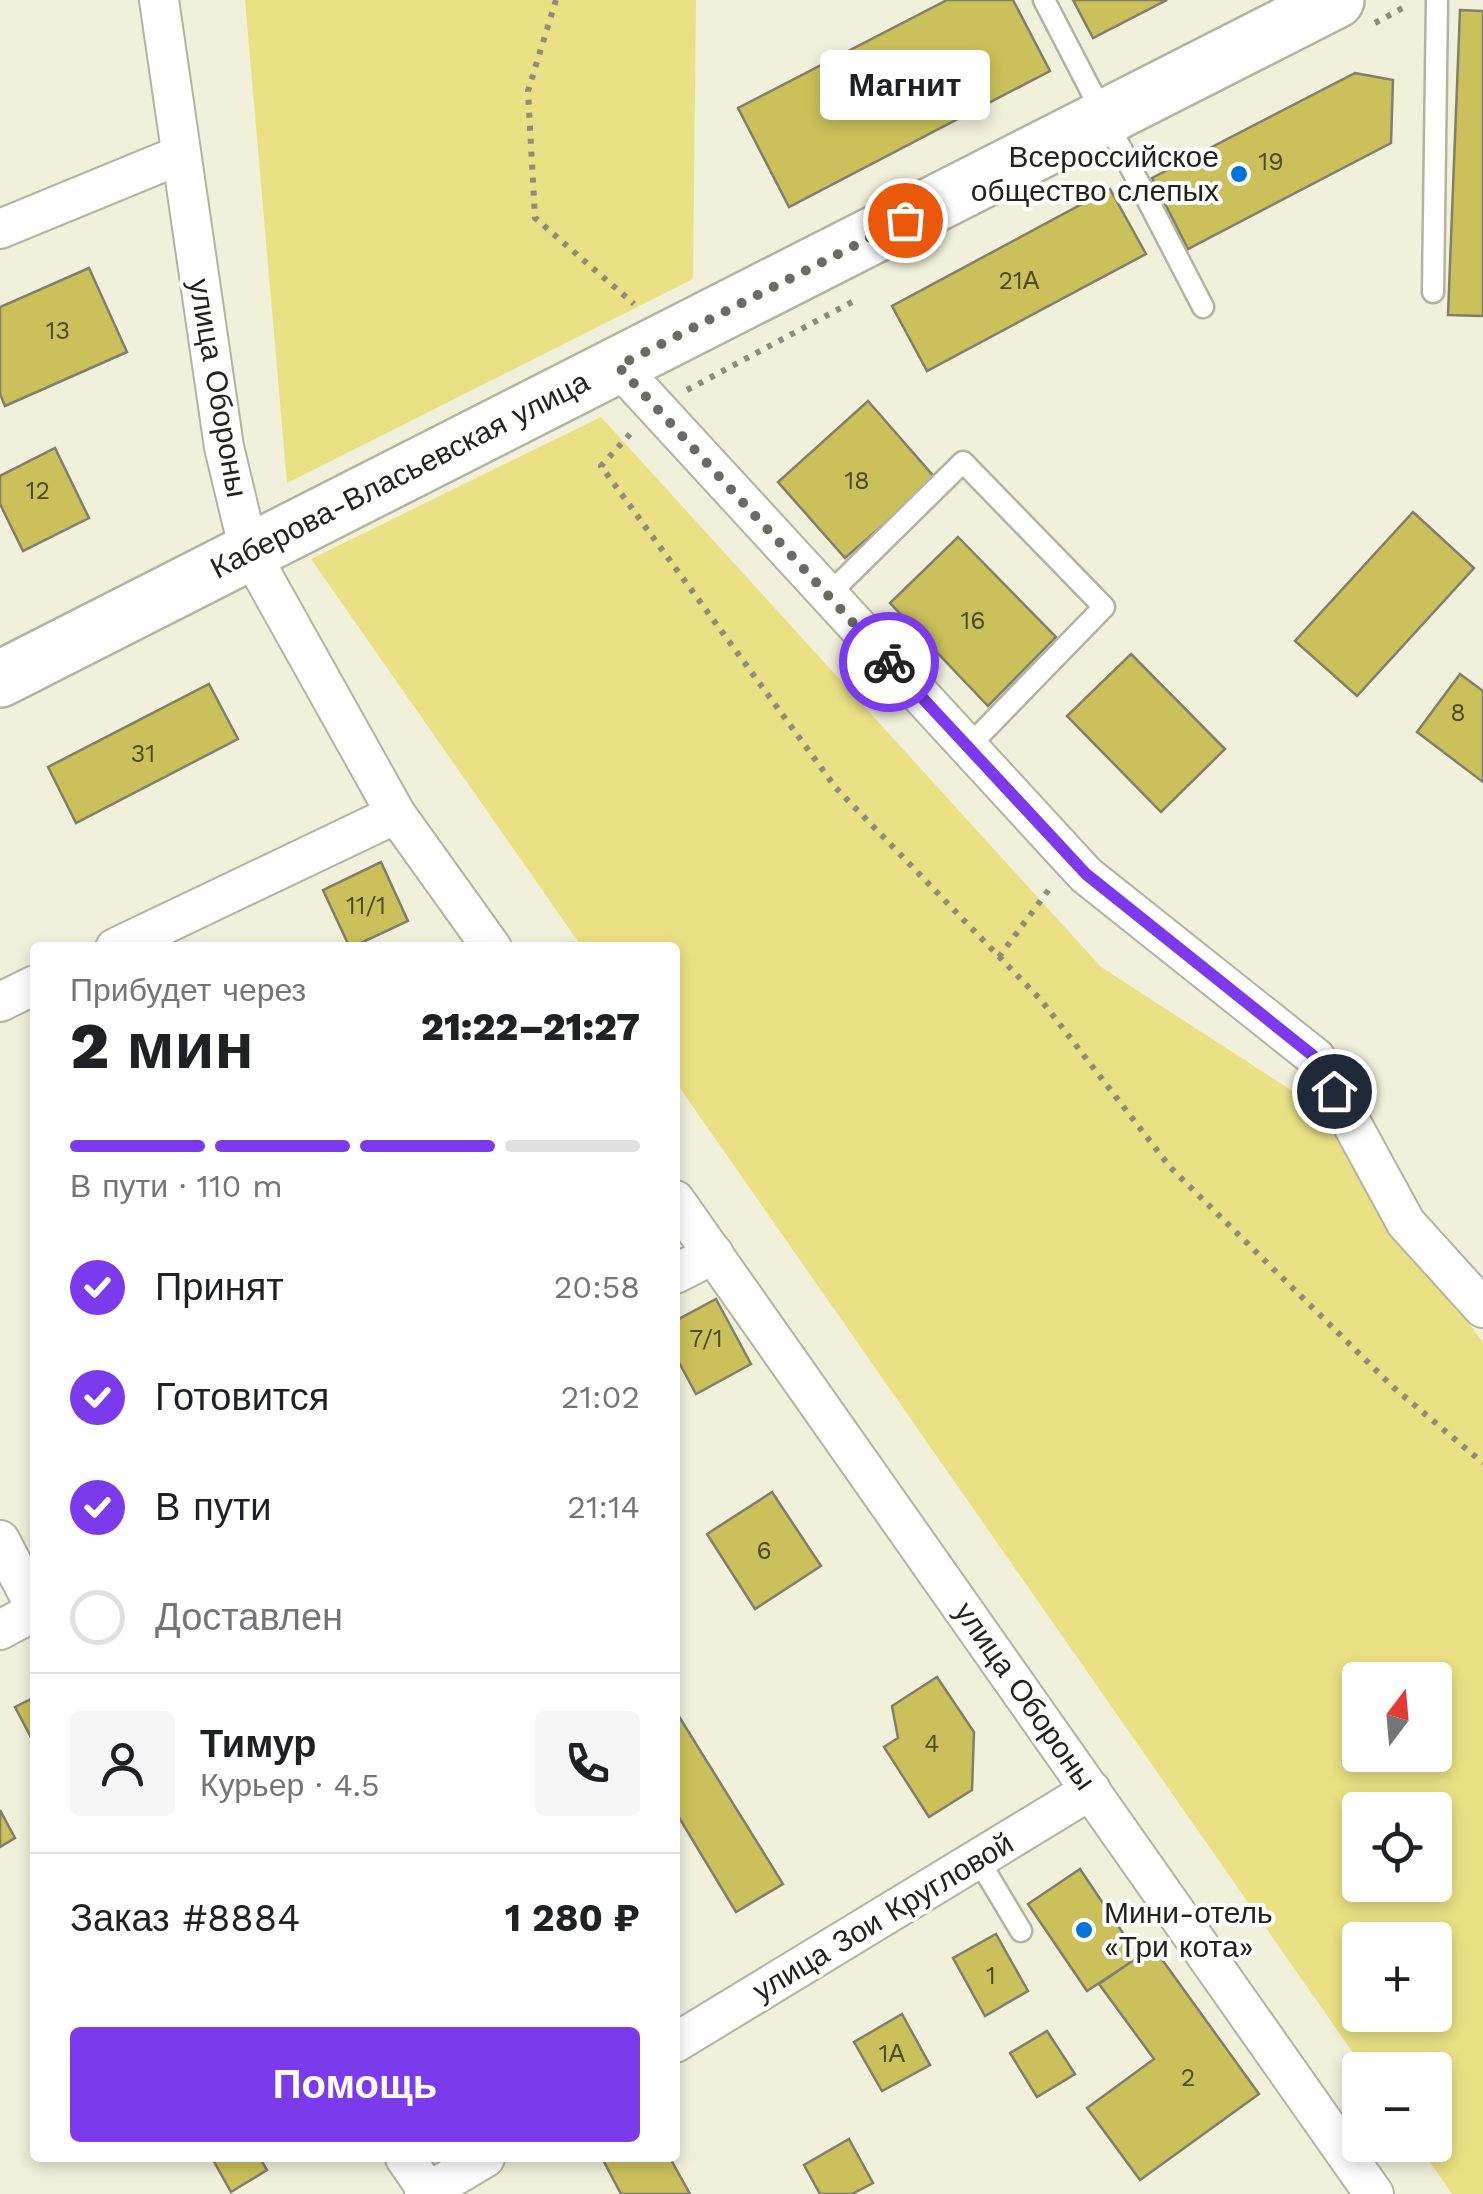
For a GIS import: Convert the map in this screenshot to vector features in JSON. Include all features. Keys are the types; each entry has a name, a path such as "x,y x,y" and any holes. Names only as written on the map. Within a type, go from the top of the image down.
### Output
{"main road":[{"name":"Каберова-Власьевская улица","path":"0,679 1336,0"}],"street":[{"name":"улица Обороны","path":"159,0 224,447 249,551 396,814 488,942"},
{"path":"0,229 180,155"},
{"path":"618,366 1072,859 1316,1058 1406,1223 1483,1308"},
{"path":"127,942 396,814"},
{"path":"0,1002 30,987"},
{"name":"улица Обороны","path":"680,1207 1374,2194"},
{"path":"680,1271 714,1254"},
{"path":"0,1540 30,1599"},
{"path":"0,1630 30,1612"},
{"name":"улица Зои Кругловой","path":"680,2040 1091,1790"},
{"path":"408,2162 427,2193 478,2162"}],"lane":[{"path":"1044,0 1202,307"},
{"path":"1433,292 1437,0"},
{"path":"828,595 963,462 1104,607 968,747"},
{"path":"978,1859 1021,1931"}],"path":[{"path":"556,0 528,91 535,218 672,338"},
{"path":"998,956 1072,859"}],"shaded area":[{"path":"245,0 696,0 693,279 287,483"},
{"path":"601,417 1101,967 1311,1103 1483,1343 1483,2194 1452,2194 1430,2162 1452,2162 1452,2052 1352,2052 680,1088 680,942 579,942 311,559"}],"building":[{"path":"947,0 1013,0 1050,71 789,207 738,108"},
{"path":"1073,0 1167,0 1093,38"},
{"path":"1460,10 1483,11 1483,316 1448,315"},
{"path":"1355,73 1393,80 1391,143 1188,249 1152,178"},
{"path":"1110,189 1146,254 927,371 892,306"},
{"path":"89,268 127,352 5,406 0,394 0,307"},
{"path":"868,401 936,479 845,558 778,482"},
{"path":"55,448 89,518 23,551 0,504 0,476"},
{"path":"1413,512 1474,568 1357,696 1295,641"},
{"path":"958,537 1056,637 988,706 890,603"},
{"path":"1131,654 1225,749 1161,812 1067,716"},
{"path":"1460,674 1483,691 1483,782 1417,732"},
{"path":"209,684 238,739 76,823 48,767"},
{"path":"381,862 408,921 363,942 347,942 323,890"},
{"path":"716,1299 751,1364 696,1394 680,1364 680,1318"},
{"path":"772,1492 821,1566 755,1609 707,1534"},
{"path":"937,1677 974,1732 972,1790 929,1817 884,1747 898,1738 892,1706"},
{"path":"30,1700 30,1736 15,1707"},
{"path":"680,1718 783,1884 736,1912 680,1819"},
{"path":"0,1810 15,1838 0,1847"},
{"name":"Мини-отель «Три кота»","path":"1080,1869 1139,1957 1087,1991 1028,1904"},
{"path":"996,1934 1028,1991 985,2016 953,1958"},
{"path":"1153,1947 1259,2094 1140,2180 1087,2108 1154,2059 1099,1984"},
{"path":"902,2014 930,2065 882,2091 854,2042"},
{"path":"1047,2031 1075,2074 1037,2097 1010,2053"},
{"path":"849,2139 873,2183 852,2194 820,2194 804,2165"},
{"path":"214,2162 262,2162 267,2170 231,2192"},
{"path":"604,2162 672,2162 690,2194 621,2194"}],"way so far":[{"path":"889,662 618,366 905,220"}],"place":[{"name":"Всероссийское общество слепых","path":"1239,174"},
{"name":"Магнит","path":"905,220"},
{"name":"Мини-отель «Три кота»","path":"1084,1930"}],"route":[{"path":"889,662 1086,874 1316,1058 1334,1091"}]}
